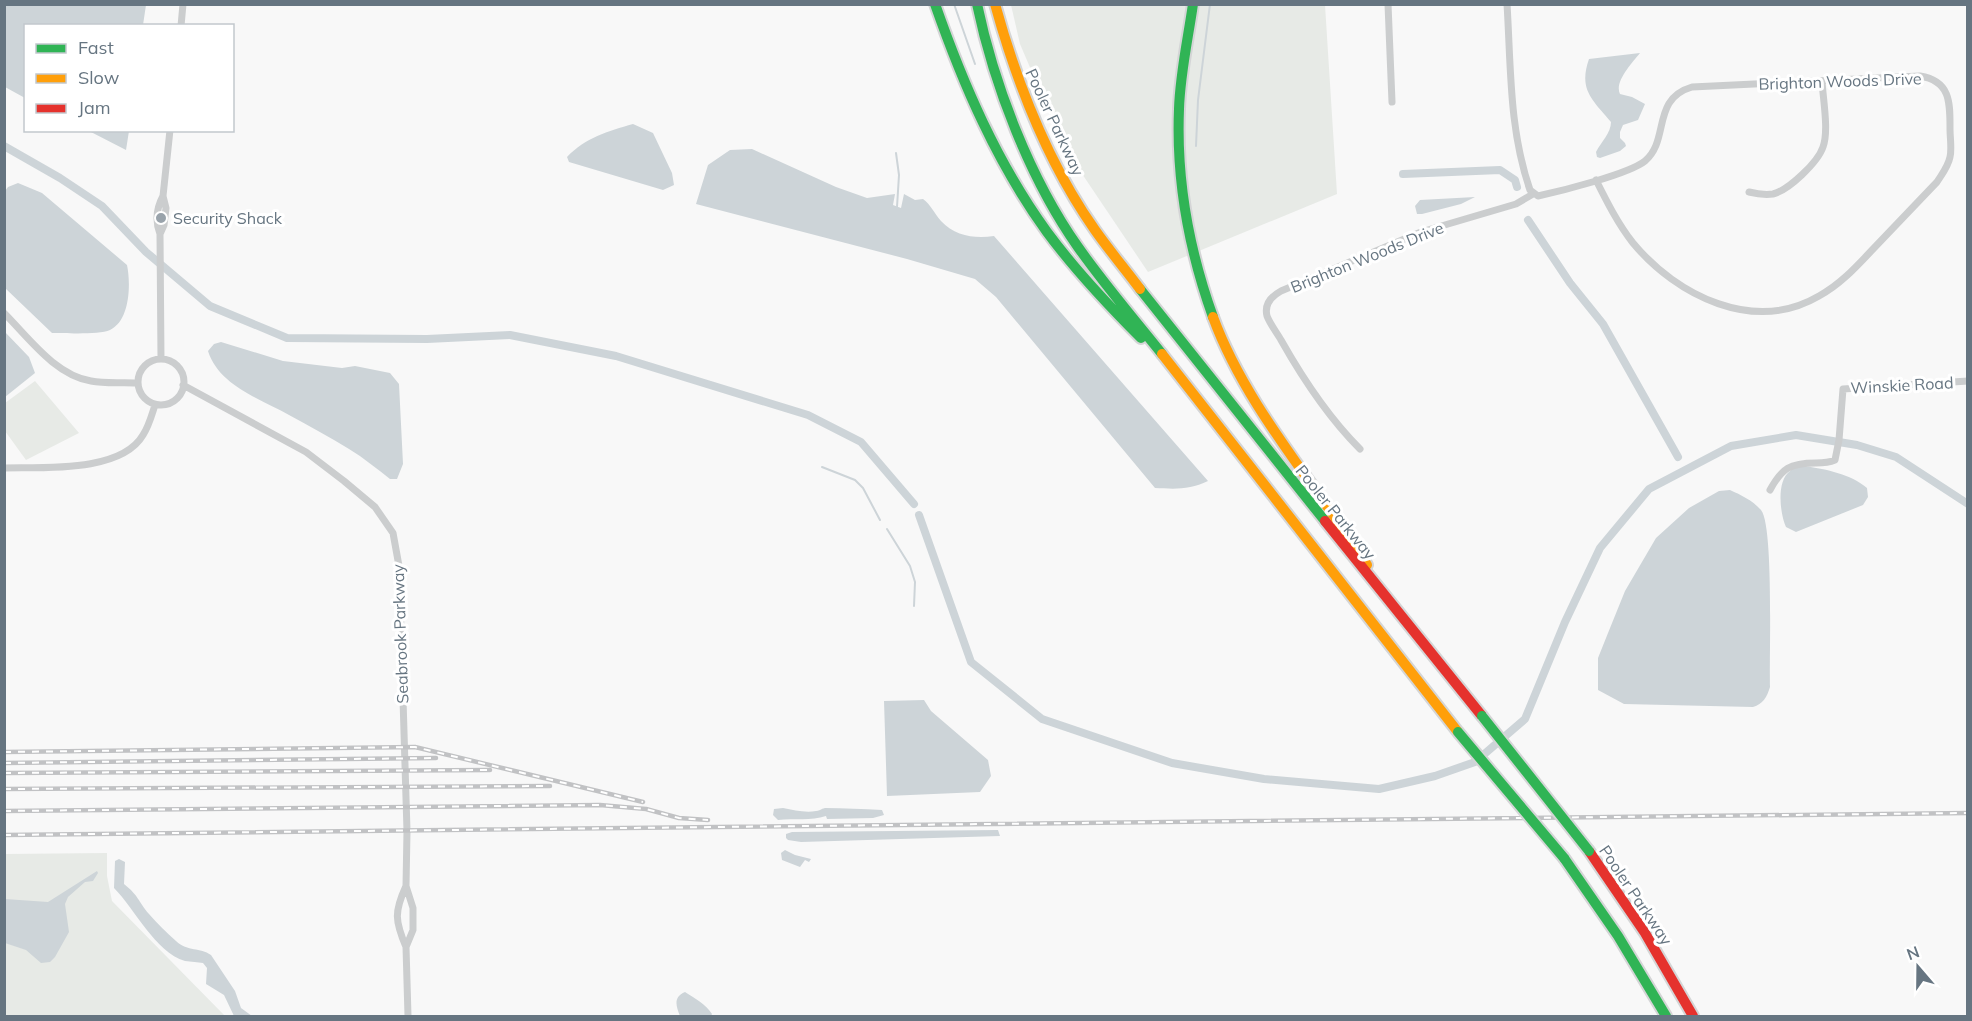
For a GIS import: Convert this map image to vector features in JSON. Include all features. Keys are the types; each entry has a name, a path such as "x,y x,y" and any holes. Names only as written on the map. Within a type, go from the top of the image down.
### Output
{"main road":[{"path":"935,4 952,53 988,132 1036,216 1094,288 1179,376"},
{"path":"977,4 985,42 999,85 1036,179 1077,246 1458,732 1564,858 1626,947 1666,1017"},
{"name":"Pooler Parkway","path":"995,4 1027,105 1062,177 1095,231 1195,360 1589,851 1645,933 1693,1017"},
{"path":"1194,4 1179,110 1180,175 1188,230 1212,310 1233,361 1249,392 1358,550 1390,604"}],"street":[{"path":"181,24 183,4"},
{"path":"1388,4 1392,102"},
{"path":"1508,4 1515,138 1521,165 1533,194"},
{"name":"Brighton Woods Drive","path":"1360,449 1346,435 1300,374 1267,315 1268,303 1273,295 1398,241 1516,204 1533,194 1538,196 1639,165 1653,152 1666,108 1676,93 1685,89 1920,76 1940,83 1949,100 1950,155 1946,168 1937,182 1850,274 1819,297 1788,309 1768,311 1738,309 1709,300 1677,283 1634,244 1619,224 1596,180"},
{"path":"1749,192 1773,194 1783,190 1816,160 1824,146 1825,137 1822,81"},
{"path":"161,359 160,234 164,225 166,208 163,196 170,132"},
{"path":"4,314 53,363 72,375 91,381 138,383"},
{"path":"161,359 176,365 183,385 177,399 163,405 155,405 143,397 138,377 149,362 161,359"},
{"name":"Winskie Road","path":"1770,490 1777,477 1788,467 1800,463 1829,463 1835,460 1843,389 1968,381"},
{"name":"Seabrook Parkway","path":"183,385 306,452 375,507 393,533 399,566 407,831 406,886 413,908 413,930 406,946"},
{"path":"4,468 81,467 114,456 129,449 143,436 155,405"},
{"name":"Seabrook Parkway","path":"406,886 398,904 397,916 399,930 406,946 408,1017"}],"shaded area":[{"path":"5,4 146,5 143,24 24,24 24,97 5,87"},
{"path":"1011,5 1325,5 1337,194 1148,272 1064,147 1020,44"},
{"path":"1640,53 1622,78 1619,89 1620,94 1645,104 1638,120 1623,125 1620,138 1626,146 1620,151 1597,157 1596,152 1608,134 1611,122 1593,101 1586,87 1585,79 1589,59"},
{"path":"633,124 653,133 672,173 674,185 663,190 569,162 567,157 589,140"},
{"path":"91,132 129,132 126,150"},
{"path":"752,149 836,187 867,198 895,194 893,205 901,208 904,194 915,200 923,199 941,221 953,230 973,237 994,236 1208,481 1176,489 1155,488 996,297 975,279 696,204 708,165 730,150"},
{"path":"18,183 42,193 127,265 128,301 122,319 110,330 90,333 52,333 5,288 5,191 8,187"},
{"path":"1475,197 1461,204 1422,214 1417,214 1415,206 1420,200"},
{"path":"5,332 29,357 35,373 5,397"},
{"path":"221,342 283,361 342,368 355,366 390,373 399,384 403,464 397,479 390,479 342,445 231,382 221,374 208,351 214,344"},
{"path":"35,381 79,433 26,460 5,431 5,403"},
{"path":"1804,466 1853,479 1867,488 1868,497 1863,505 1796,532 1786,527 1781,506 1781,490 1790,471"},
{"path":"1730,490 1758,506 1765,521 1770,594 1770,687 1766,697 1753,707 1624,704 1598,690 1598,658 1625,591 1656,538 1689,508 1719,491"},
{"path":"924,700 931,711 988,760 991,776 980,792 887,796 884,701"},
{"path":"825,808 882,810 884,815 873,818 827,819 826,816 778,820 773,815 774,809 808,812"},
{"path":"998,830 1000,836 801,842 786,838 786,834 792,832"},
{"path":"785,850 811,859 809,862 805,860 800,867 782,860 781,853"},
{"path":"107,853 107,876 112,901 225,1016 5,1016 4,854"},
{"path":"119,859 125,862 124,884 136,895 149,914 180,944 211,955 235,991 241,1008 252,1016 234,1016 224,995 206,984 207,968 203,963 185,961 174,956 164,949 146,929 114,888 115,861"},
{"path":"97,871 93,881 85,882 68,897 65,904 69,932 50,962 41,963 26,950 5,943 5,899 48,902"},
{"path":"685,992 707,1007 711,1016 680,1016 677,999"}],"waterway":[{"path":"954,4 975,64"},
{"path":"1196,146 1198,100 1210,4"},
{"path":"4,146 60,178 102,206 146,252 210,306 287,338 427,339 510,335 616,356 808,415 861,442 914,504"},
{"path":"896,153 899,175 897,207"},
{"path":"1403,174 1500,170 1515,180 1517,187"},
{"path":"1528,220 1570,283 1603,324 1678,457"},
{"path":"919,515 971,662 1042,719 1172,763 1264,779 1379,789 1435,776 1475,762 1525,719 1565,622 1600,548 1649,489 1731,446 1796,435 1857,445 1896,457 1968,504"},
{"path":"822,467 855,480 863,488 880,520"},
{"path":"887,529 910,566 915,582 914,606"}],"railway":[{"path":"4,752 415,747 643,802"},
{"path":"4,763 436,758"},
{"path":"4,773 490,770"},
{"path":"4,789 550,786"},
{"path":"4,811 600,805 646,809 679,818 708,820"},
{"path":"4,835 1968,813"}],"traffic: fast":[{"path":"935,4 957,64 1012,179 1047,232 1080,274 1141,338"},
{"path":"977,4 993,67 1004,99 1029,162 1044,192 1088,261 1162,354"},
{"path":"1193,4 1180,96 1180,162 1191,241 1213,317"},
{"path":"1140,289 1325,521"},
{"path":"1482,716 1589,851"},
{"path":"1458,732 1564,858"},
{"path":"1564,858 1618,936 1666,1016"}],"traffic: slow":[{"path":"995,4 1013,64 1048,150 1078,204 1140,289"},
{"path":"1213,317 1227,350 1263,414 1367,565"},
{"path":"1162,354 1458,732"}],"traffic: jam":[{"path":"1325,521 1482,716"},
{"path":"1589,851 1645,933 1693,1016"}],"place":[{"name":"Security Shack","path":"161,218"}]}
